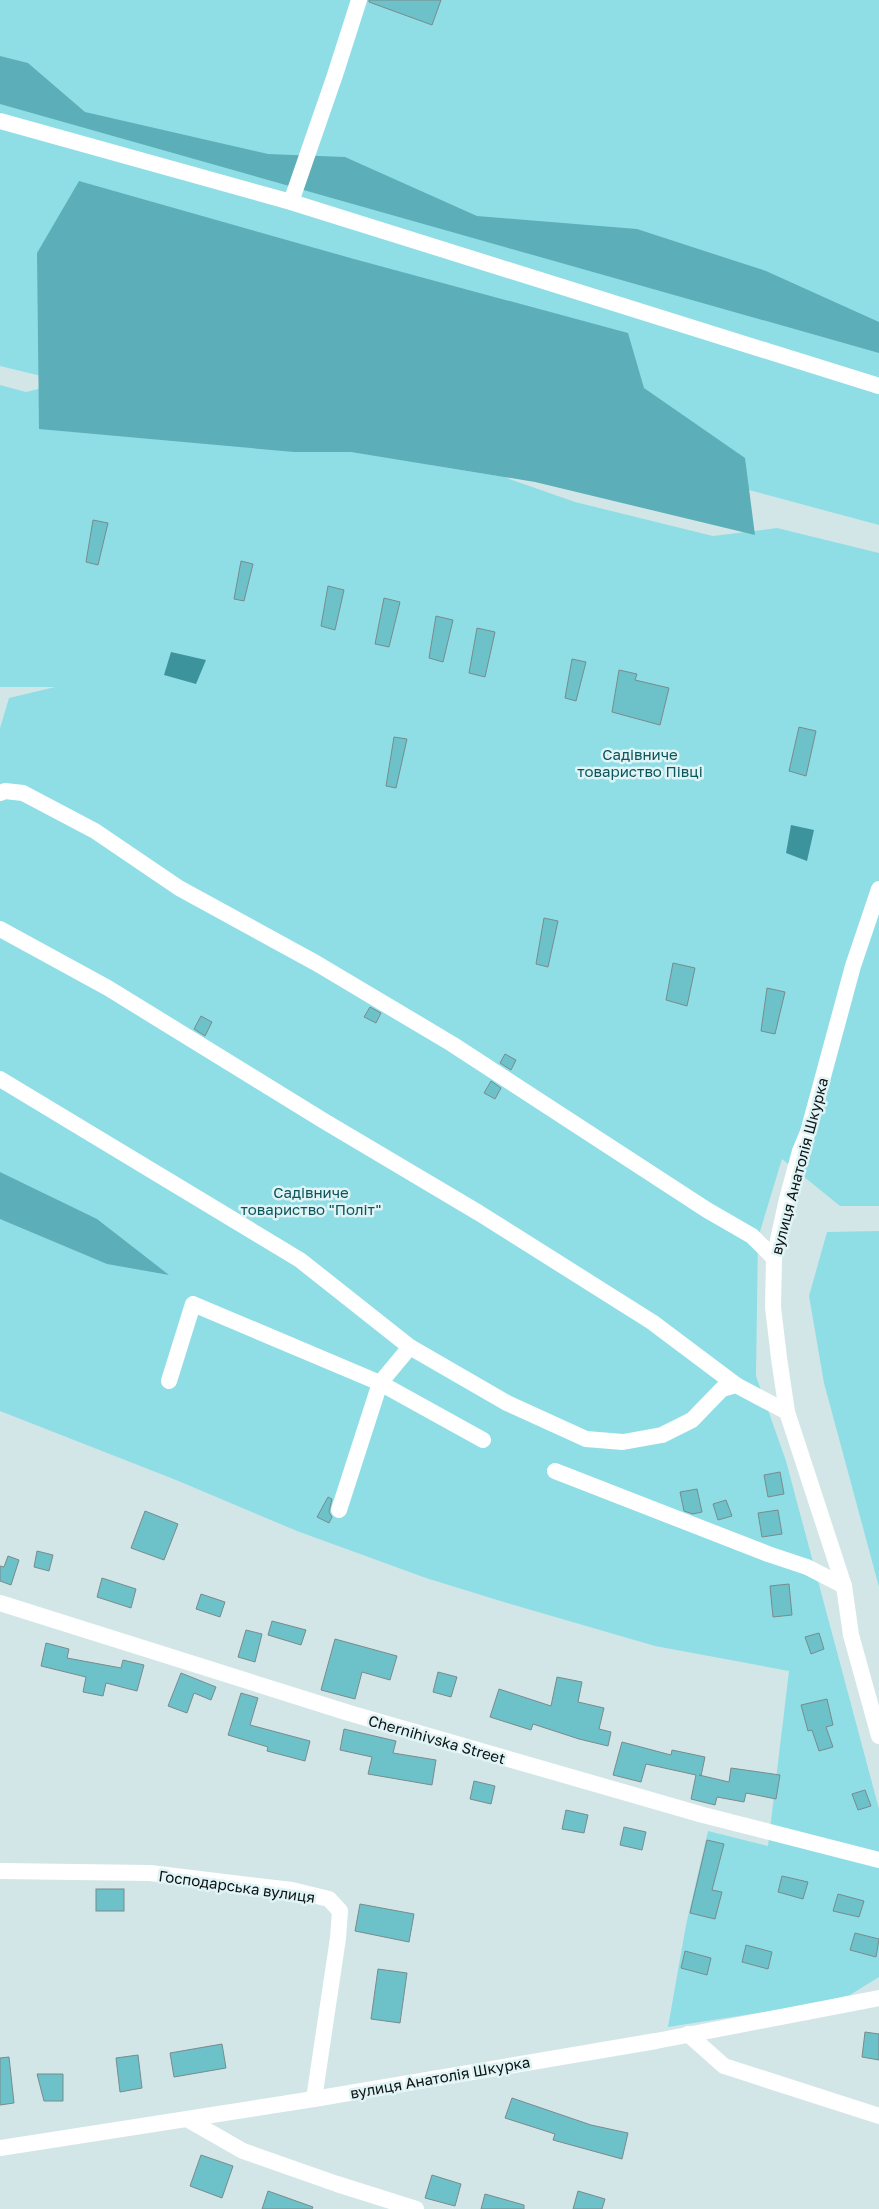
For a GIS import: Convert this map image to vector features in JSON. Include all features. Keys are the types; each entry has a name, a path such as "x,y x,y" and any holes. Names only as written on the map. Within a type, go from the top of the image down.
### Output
{"street":[{"path":"291,202 359,0"},
{"path":"0,121 291,202 879,386"},
{"path":"0,793 5,791 22,793 95,831 179,888 316,963 426,1029 707,1210 752,1236 774,1258"},
{"name":"вулиця Анатолія Шкурка","path":"879,889 853,966 808,1132 787,1199 774,1258 773,1307 787,1412 844,1586 851,1635 879,1736"},
{"path":"0,929 108,988 324,1121 479,1213 652,1322 736,1385 787,1412"},
{"path":"0,1079 300,1260 410,1347 507,1403 586,1439 622,1442 662,1435 692,1420 722,1389 736,1385"},
{"path":"169,1381 193,1304 380,1383 483,1440"},
{"path":"339,1510 380,1383 410,1347"},
{"path":"555,1472 768,1554 807,1567 844,1586"},
{"name":"Chernihivska Street","path":"0,1603 358,1716 703,1815 879,1860"},
{"name":"Господарська вулиця","path":"0,1871 150,1873 292,1890 329,1899 340,1911 338,1938 314,2099"},
{"name":"вулиця Анатолія Шкурка","path":"0,2148 314,2099 688,2034 879,1998"},
{"path":"688,2034 724,2066 879,2116"},
{"path":"187,2119 243,2151 416,2209"}],"green space":[{"path":"0,0 879,0 879,525 340,380 431,465 504,477 575,502 713,536 777,528 879,553 879,1206 840,1206 782,1159 758,1238 756,1376 786,1461 879,1809 879,1977 850,1995 809,2005 668,2027 686,1925 708,1831 768,1846 789,1671 655,1646 426,1578 297,1531 176,1480 0,1411 0,728 9,698 55,687 0,687 0,385 26,392 66,382 0,366"},
{"path":"879,1231 879,1587 824,1383 809,1296 827,1232"}],"shaded area":[{"path":"0,56 28,63 85,112 268,154 345,157 477,216 637,229 766,271 879,322 879,353 0,104"},
{"path":"79,181 354,259 628,333 644,388 745,458 755,535 535,482 351,452 294,452 39,429 37,253"},
{"path":"171,652 206,660 196,684 164,675"},
{"path":"791,825 814,830 807,861 786,853"},
{"path":"0,1172 97,1219 169,1275 107,1264 0,1219"}],"building":[{"path":"369,0 441,0 432,25 369,2"},
{"path":"93,520 108,523 98,565 86,562"},
{"path":"241,561 253,564 244,601 234,599"},
{"path":"328,586 344,590 335,630 321,626"},
{"path":"384,598 400,602 389,647 375,644"},
{"path":"436,616 453,620 443,662 429,658"},
{"path":"477,628 495,632 485,677 469,673"},
{"path":"572,659 586,662 576,701 565,698"},
{"path":"619,670 637,674 635,680 669,688 660,725 612,712"},
{"path":"799,727 816,731 806,776 789,771"},
{"path":"394,737 407,739 396,788 386,786"},
{"path":"544,918 558,921 548,967 536,964"},
{"path":"673,963 695,968 687,1006 666,1000"},
{"path":"767,988 785,992 775,1034 761,1031"},
{"path":"370,1007 381,1013 376,1023 364,1017"},
{"path":"201,1016 212,1022 205,1036 194,1029"},
{"path":"505,1054 516,1060 511,1070 500,1063"},
{"path":"491,1081 501,1088 495,1099 484,1093"},
{"path":"780,1472 784,1494 768,1497 764,1475"},
{"path":"697,1489 702,1512 693,1514 684,1511 680,1492"},
{"path":"328,1497 332,1499 329,1512 332,1517 329,1523 317,1517"},
{"path":"726,1500 732,1516 718,1520 713,1504"},
{"path":"778,1510 782,1534 762,1537 758,1513"},
{"path":"145,1511 178,1524 164,1560 131,1548"},
{"path":"37,1551 53,1555 49,1571 34,1567"},
{"path":"8,1556 19,1560 11,1585 0,1581 0,1566 4,1567"},
{"path":"102,1578 136,1589 131,1608 97,1597"},
{"path":"789,1584 792,1615 773,1617 770,1586"},
{"path":"201,1594 225,1602 220,1617 196,1609"},
{"path":"272,1621 306,1630 301,1645 268,1635"},
{"path":"246,1630 262,1634 255,1662 238,1657"},
{"path":"819,1633 824,1649 811,1654 805,1637"},
{"path":"335,1639 397,1656 390,1680 362,1672 355,1699 321,1690"},
{"path":"46,1643 69,1649 67,1658 121,1668 123,1660 144,1665 137,1691 106,1683 103,1696 83,1692 86,1677 41,1666"},
{"path":"438,1672 457,1677 451,1697 433,1692"},
{"path":"181,1673 216,1687 211,1700 194,1693 187,1713 168,1706"},
{"path":"557,1677 582,1682 578,1702 604,1708 599,1729 611,1732 608,1746 533,1724 531,1730 490,1717 499,1689 551,1706"},
{"path":"241,1693 258,1698 250,1725 310,1741 305,1761 267,1751 268,1747 228,1735"},
{"path":"827,1699 833,1725 826,1727 833,1747 819,1751 812,1730 808,1731 801,1705"},
{"path":"344,1729 396,1741 393,1753 436,1760 432,1785 368,1774 372,1757 340,1750"},
{"path":"622,1742 671,1755 672,1750 705,1757 701,1775 729,1782 731,1768 780,1775 776,1799 746,1793 744,1802 717,1797 715,1805 691,1799 696,1775 646,1764 641,1782 613,1775"},
{"path":"474,1781 495,1786 491,1804 470,1799"},
{"path":"865,1790 871,1806 858,1810 852,1794"},
{"path":"566,1810 588,1815 584,1833 562,1829"},
{"path":"624,1827 646,1832 642,1850 620,1845"},
{"path":"707,1840 724,1844 712,1890 722,1892 715,1919 690,1913"},
{"path":"782,1876 808,1882 803,1899 778,1892"},
{"path":"96,1889 124,1889 124,1911 96,1911"},
{"path":"838,1894 864,1901 859,1917 833,1911"},
{"path":"360,1904 414,1914 409,1942 355,1931"},
{"path":"855,1933 879,1939 876,1957 850,1950"},
{"path":"746,1945 772,1952 768,1969 742,1962"},
{"path":"685,1951 711,1958 707,1975 681,1968"},
{"path":"378,1969 407,1973 400,2023 371,2019"},
{"path":"865,2032 879,2034 879,2060 862,2057"},
{"path":"222,2044 226,2068 174,2077 170,2053"},
{"path":"138,2055 142,2088 120,2092 116,2058"},
{"path":"9,2057 14,2103 0,2105 0,2058"},
{"path":"37,2074 63,2074 63,2101 44,2101"},
{"path":"512,2098 591,2125 628,2133 622,2159 553,2140 555,2134 505,2118"},
{"path":"201,2155 233,2166 222,2198 190,2186"},
{"path":"432,2175 461,2184 455,2206 425,2198"},
{"path":"268,2191 313,2207 312,2209 262,2209"},
{"path":"578,2191 605,2199 602,2209 573,2209"},
{"path":"485,2194 524,2205 524,2209 481,2209"}],"park label":[{"name":"Садівниче товариство Півці","path":"640,762"},
{"name":"Садівниче товариство \"Політ\"","path":"311,1200"}]}
